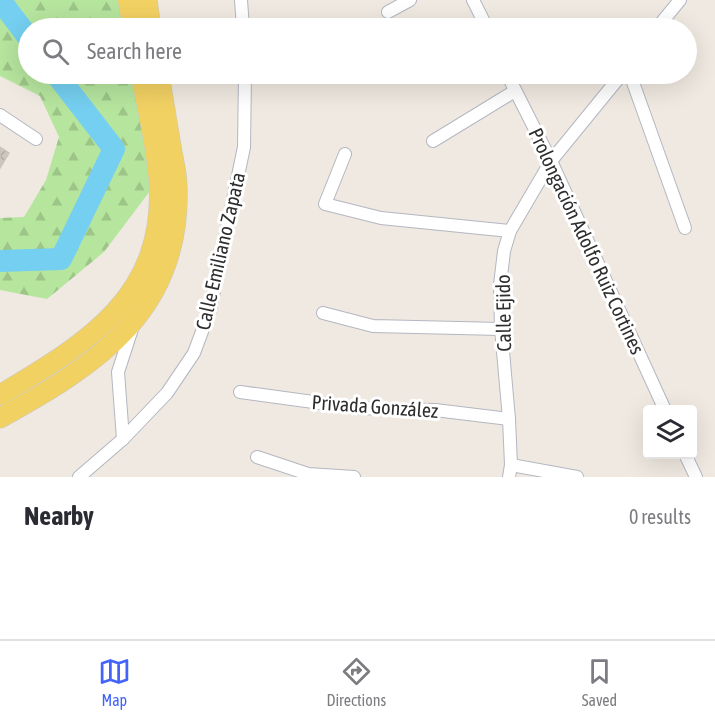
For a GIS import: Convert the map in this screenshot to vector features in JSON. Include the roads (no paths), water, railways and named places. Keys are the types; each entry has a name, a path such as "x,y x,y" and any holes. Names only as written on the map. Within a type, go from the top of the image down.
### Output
{"main road":[{"path":"128,0 131,18"},
{"path":"147,0 150,18"},
{"path":"0,395 78,346 107,322 130,293 147,262 156,230 159,179 143,84"},
{"path":"0,418 49,391 91,363 114,344 135,321 162,275 176,221 177,184 161,84"}],"street":[{"path":"241,0 242,18"},
{"path":"388,12 410,0"},
{"path":"473,0 482,18"},
{"path":"665,18 680,0"},
{"name":"Calle Emiliano Zapata","path":"80,477 123,440 167,393 194,353 210,310 244,147 245,84"},
{"name":"Prolongación Adolfo Ruiz Cortines","path":"512,84 551,161 663,405"},
{"name":"Calle Ejido","path":"510,471 509,419 501,329 500,285 504,251 510,231 551,161 614,84"},
{"path":"634,84 685,228"},
{"path":"433,141 515,91"},
{"path":"0,115 36,139"},
{"path":"345,154 325,204 381,218 510,231"},
{"path":"323,313 373,326 501,329"},
{"path":"123,440 118,372 135,321"},
{"name":"Privada González","path":"240,392 357,408 435,410 509,419"},
{"path":"257,458 308,474 354,477"},
{"path":"688,459 696,477"},
{"path":"510,471 577,477"}],"waterway":[{"path":"0,0 18,24"},
{"path":"0,261 61,259 114,149 64,84"}]}
